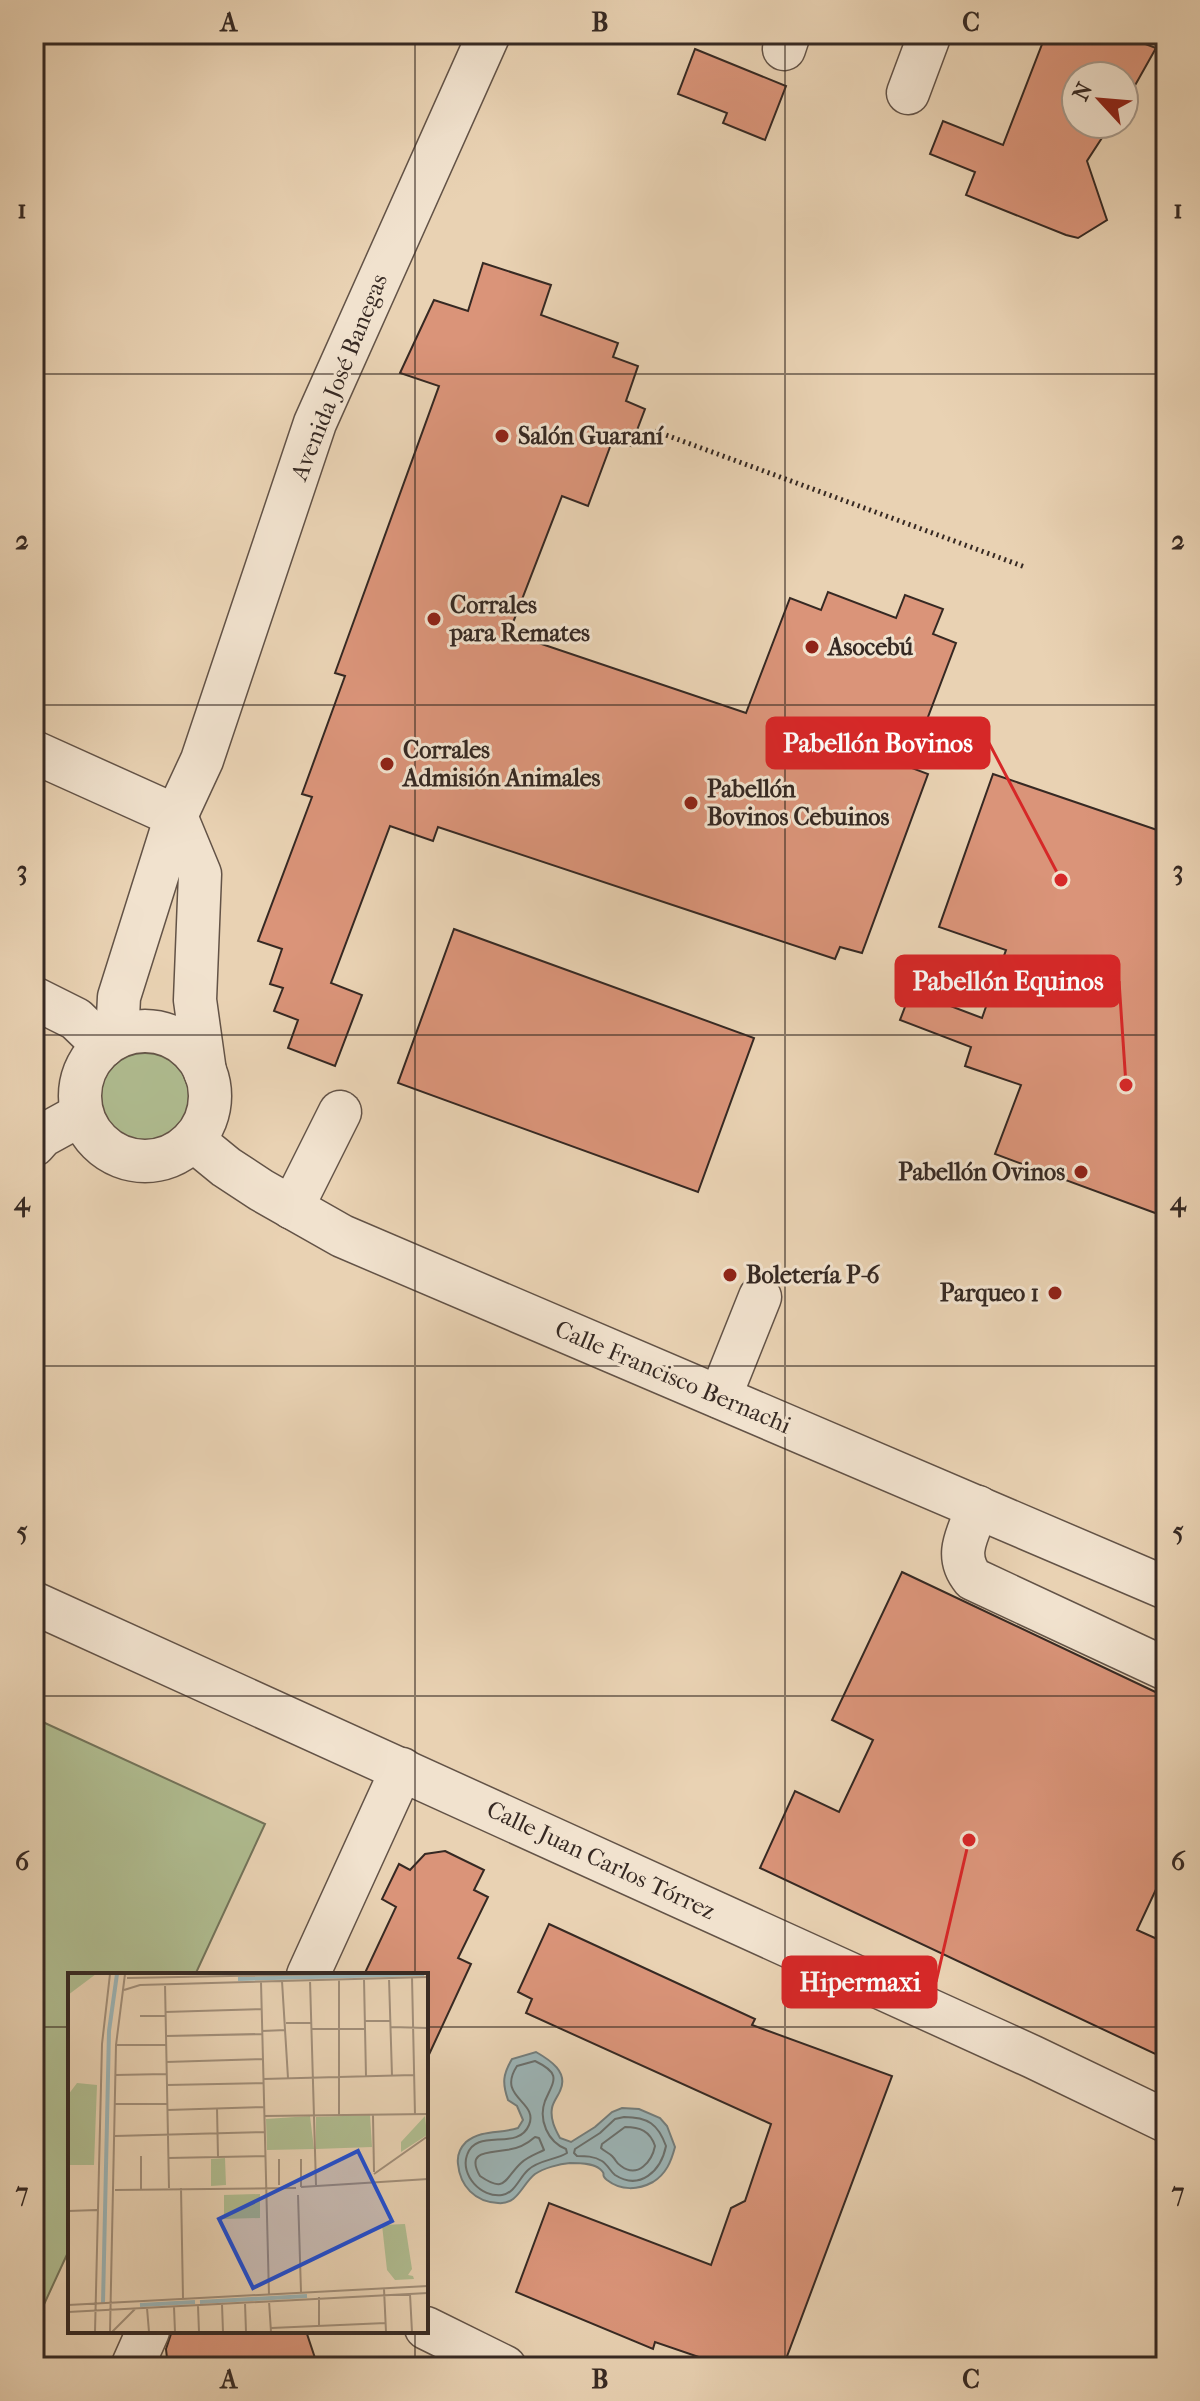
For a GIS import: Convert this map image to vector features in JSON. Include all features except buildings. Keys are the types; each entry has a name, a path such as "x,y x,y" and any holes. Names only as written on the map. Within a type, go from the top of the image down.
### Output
{"street":[{"name":"Avenida José Banegas","path":"111,1041 119,997 176,816 202,760 315,423 489,34"},
{"path":"908,93 930,34"},
{"path":"34,752 176,816 200,874 195,1000 205,1072 209,1101 207,1115 193,1140 181,1150 152,1161 122,1158 97,1141 88,1128 80,1099 85,1069 111,1041 132,1032 147,1031 175,1039 198,1059 205,1072"},
{"path":"34,998 111,1041"},
{"path":"292,1208 340,1112"},
{"path":"34,1145 42,1136 82,1114"},
{"name":"Calle Francisco Bernachi","path":"193,1140 261,1190 342,1236 1166,1588"},
{"path":"720,1397 760,1297"},
{"path":"978,1507 961,1553 964,1568 973,1579 1166,1669"},
{"name":"Calle Juan Carlos Tórrez","path":"34,1603 1033,2057 1166,2121"},
{"path":"309,1973 402,1769"},
{"path":"428,2329 505,2367"},
{"path":"132,2367 147,2333"}],"path":[{"path":"655,431 1025,567"}],"green space":[{"path":"145,1053 162,1056 177,1066 187,1081 190,1098 187,1115 177,1130 162,1140 145,1143 128,1140 113,1130 103,1115 100,1098 103,1081 113,1066 128,1056"},
{"path":"34,1718 265,1824 196,1973 68,1973 68,2252 34,2326"}],"water":[{"path":"536,2052 552,2063 562,2078 552,2112 553,2124 560,2138 571,2142 612,2112 622,2108 639,2109 660,2118 667,2126 675,2147 670,2163 661,2175 641,2187 624,2188 612,2184 597,2167 570,2163 535,2174 515,2197 505,2203 482,2200 470,2191 459,2172 461,2149 478,2135 518,2128 523,2120 517,2106 508,2100 505,2074 512,2059"}],"place":[{"name":"Salón Guaraní","path":"502,436"},
{"name":"Corrales para Remates","path":"434,619"},
{"name":"Asocebú","path":"812,647"},
{"name":"Corrales Admisión Animales","path":"387,764"},
{"name":"Pabellón Bovinos Cebuinos","path":"691,803"},
{"name":"Pabellón Bovinos","path":"1061,880"},
{"name":"Pabellón Equinos","path":"1126,1085"},
{"name":"Pabellón Ovinos","path":"1081,1172"},
{"name":"Boletería P-6","path":"730,1275"},
{"name":"Parqueo 1","path":"1055,1293"},
{"name":"Hipermaxi","path":"969,1840"}]}
